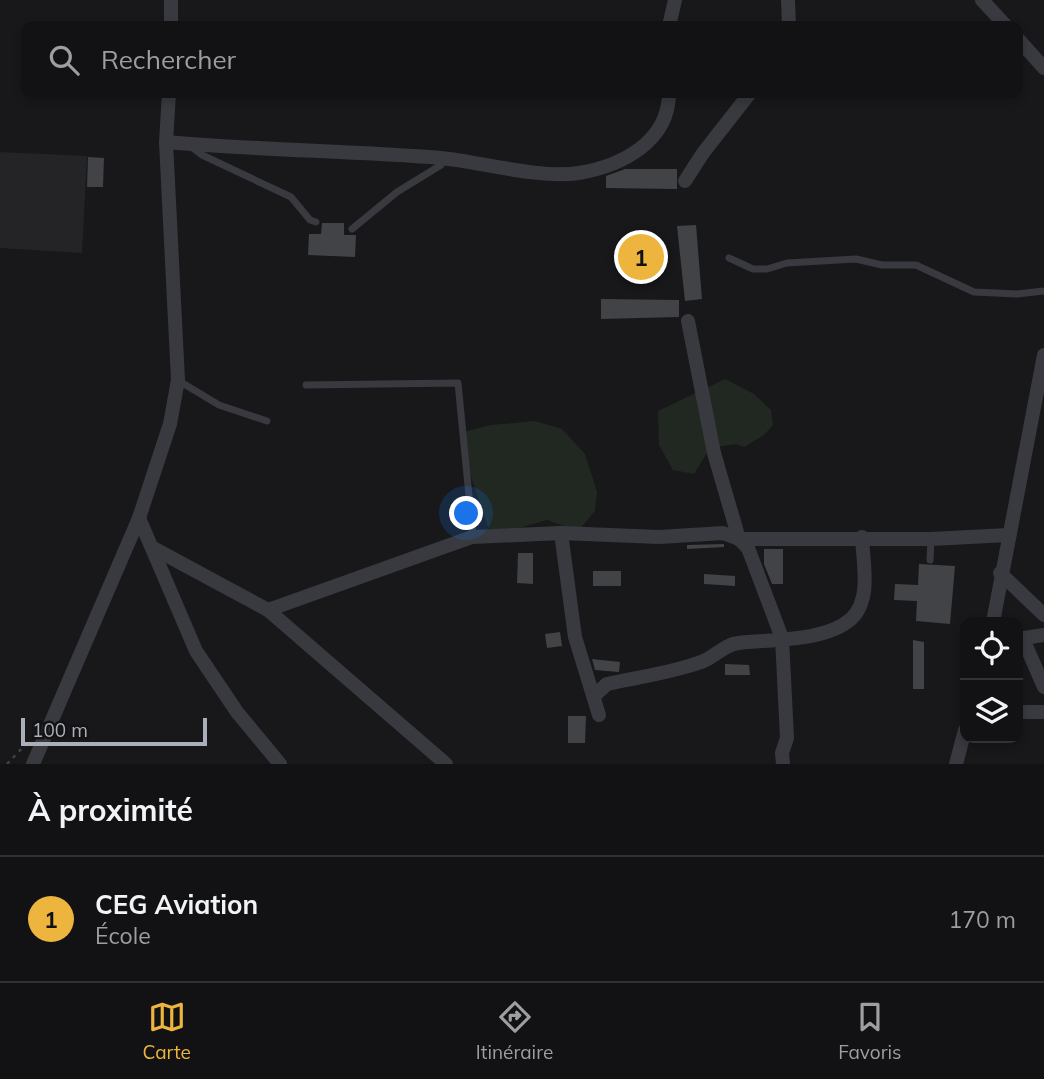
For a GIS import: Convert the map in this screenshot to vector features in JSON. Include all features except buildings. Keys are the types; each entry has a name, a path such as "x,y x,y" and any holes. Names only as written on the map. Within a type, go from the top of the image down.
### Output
{"street":[{"path":"171,0 171,21"},
{"path":"670,21 675,0"},
{"path":"788,0 789,21"},
{"path":"982,0 1001,21"},
{"path":"1023,45 1044,68"},
{"path":"33,764 139,518 170,424 178,380 166,142 169,98"},
{"path":"166,142 445,159 497,168 576,173 612,165 650,141 663,125 668,98"},
{"path":"685,181 746,98"},
{"path":"688,321 714,453 739,538 748,548 782,638 788,738 782,753 783,764"},
{"path":"994,617 1000,573 1044,355"},
{"path":"139,518 196,651 237,712 280,764"},
{"path":"268,610 474,537 561,534 659,537 723,533 739,538 930,539 1008,535"},
{"path":"561,534 575,637 599,715"},
{"path":"595,695 607,684 704,662 719,649 737,643 757,644 782,638 830,633 852,618 864,599 862,537"},
{"path":"153,548 268,610 446,764"},
{"path":"1000,573 1044,615"},
{"path":"1023,639 1044,635"},
{"path":"1023,643 1044,687"},
{"path":"1023,712 1044,712"},
{"path":"956,764 962,743"}],"lane":[{"path":"186,143 202,155 291,197 310,220 316,222"},
{"path":"352,229 397,192 441,165 445,159"},
{"path":"729,258 760,269 788,263 856,259 882,265 916,265 974,292 1017,294 1044,291"},
{"path":"178,380 219,405 267,421"},
{"path":"306,385 458,383 474,537"},
{"path":"930,539 930,560"}],"shaded area":[{"path":"0,152 87,156 82,253 0,248"},
{"path":"725,379 754,394 771,410 773,425 764,435 744,447 736,444 710,448 694,474 673,470 659,445 658,411"},
{"path":"535,421 562,429 585,454 597,492 595,511 578,531 547,520 515,529 489,530 465,459 463,432 490,425"}],"place":[{"name":"CEG Aviation","path":"641,257"}]}
